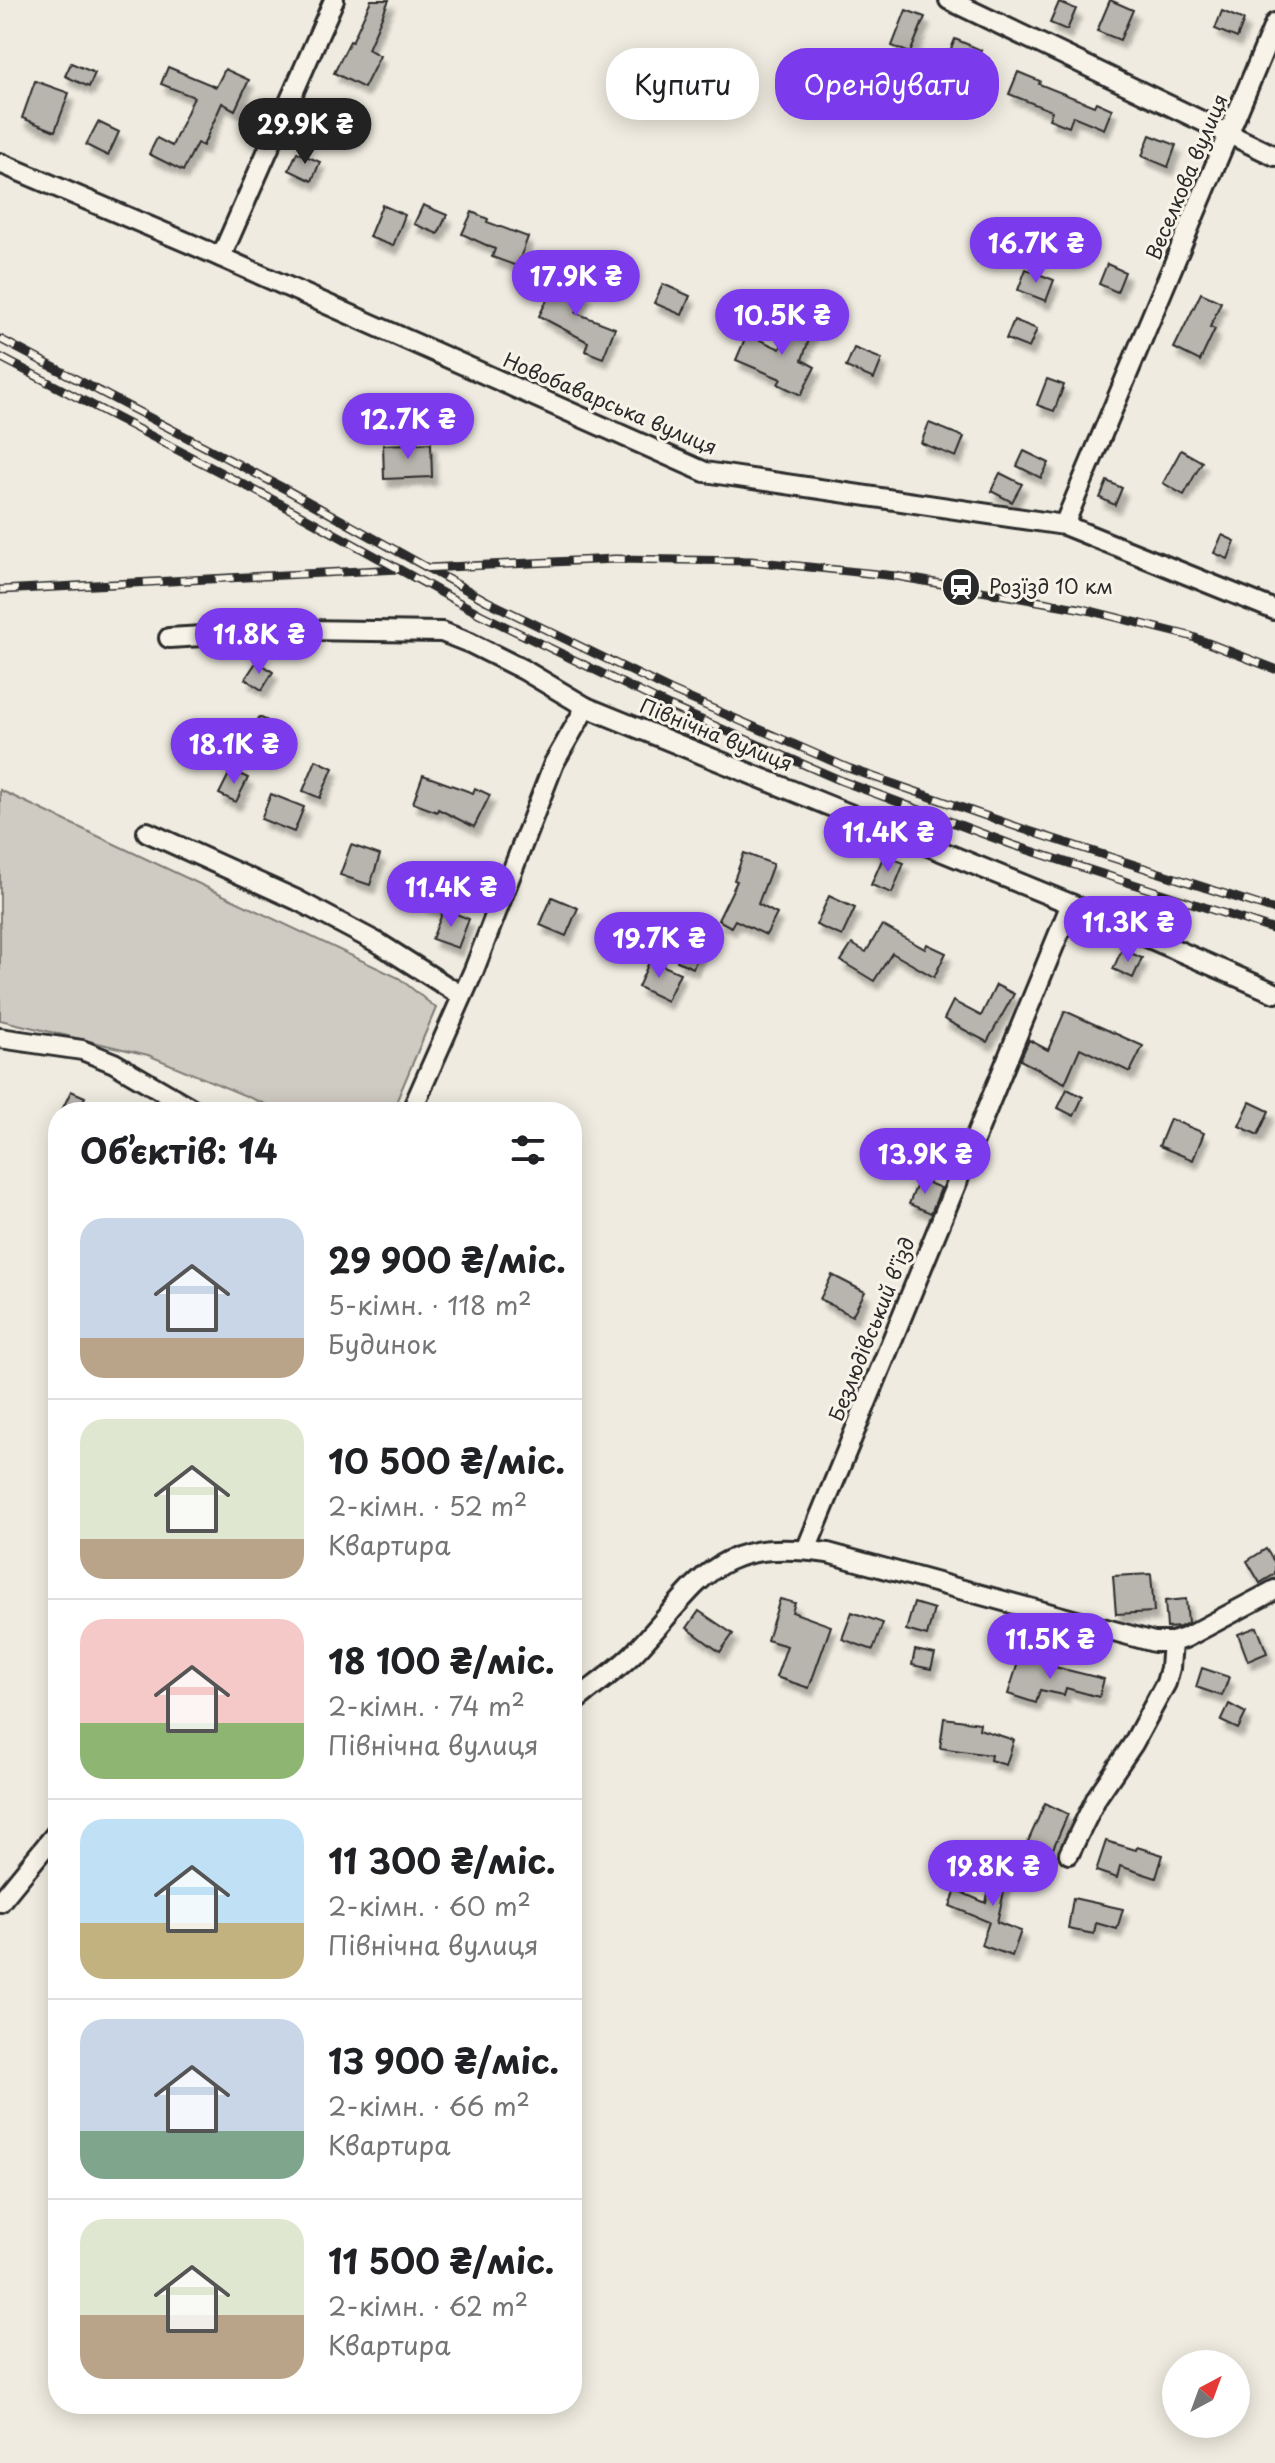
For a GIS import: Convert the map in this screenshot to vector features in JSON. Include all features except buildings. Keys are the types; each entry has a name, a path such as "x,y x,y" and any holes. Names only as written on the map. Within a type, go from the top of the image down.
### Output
{"street":[{"path":"221,257 334,0"},
{"path":"949,0 1275,156"},
{"name":"Веселкова вулиця","path":"1064,525 1275,23"},
{"name":"Новобаварська вулиця","path":"0,163 221,257 705,472 1064,525 1275,610"},
{"name":"Північна вулиця","path":"169,638 303,630 442,632 524,670 586,707 1071,904 1275,993"},
{"path":"415,1102 462,996 554,763 586,707"},
{"path":"147,832 297,900 380,944 462,996"},
{"name":"Безлюдівський в'їзд","path":"806,1550 1071,904"},
{"path":"0,1038 82,1050 114,1063 181,1102"},
{"path":"582,1696 632,1654 689,1589 713,1568 739,1554 766,1549 828,1553 1154,1642 1185,1638 1275,1590"},
{"path":"1069,1854 1097,1797 1133,1744 1166,1683 1172,1642"},
{"path":"0,1902 48,1843"}],"shaded area":[{"path":"0,790 399,978 436,1008 396,1102 260,1102 148,1055 0,1020"}],"railway":[{"path":"0,339 289,491 487,601 670,690 848,768 1023,829 1275,910"},
{"path":"0,357 281,504 480,614 669,706 842,781 1013,845 1275,930"},
{"path":"427,568 615,559 751,561 896,576 1083,609 1190,636 1275,669"},
{"path":"0,590 399,569"}],"place":[{"name":"Розїзд 10 км","path":"961,587"}]}
